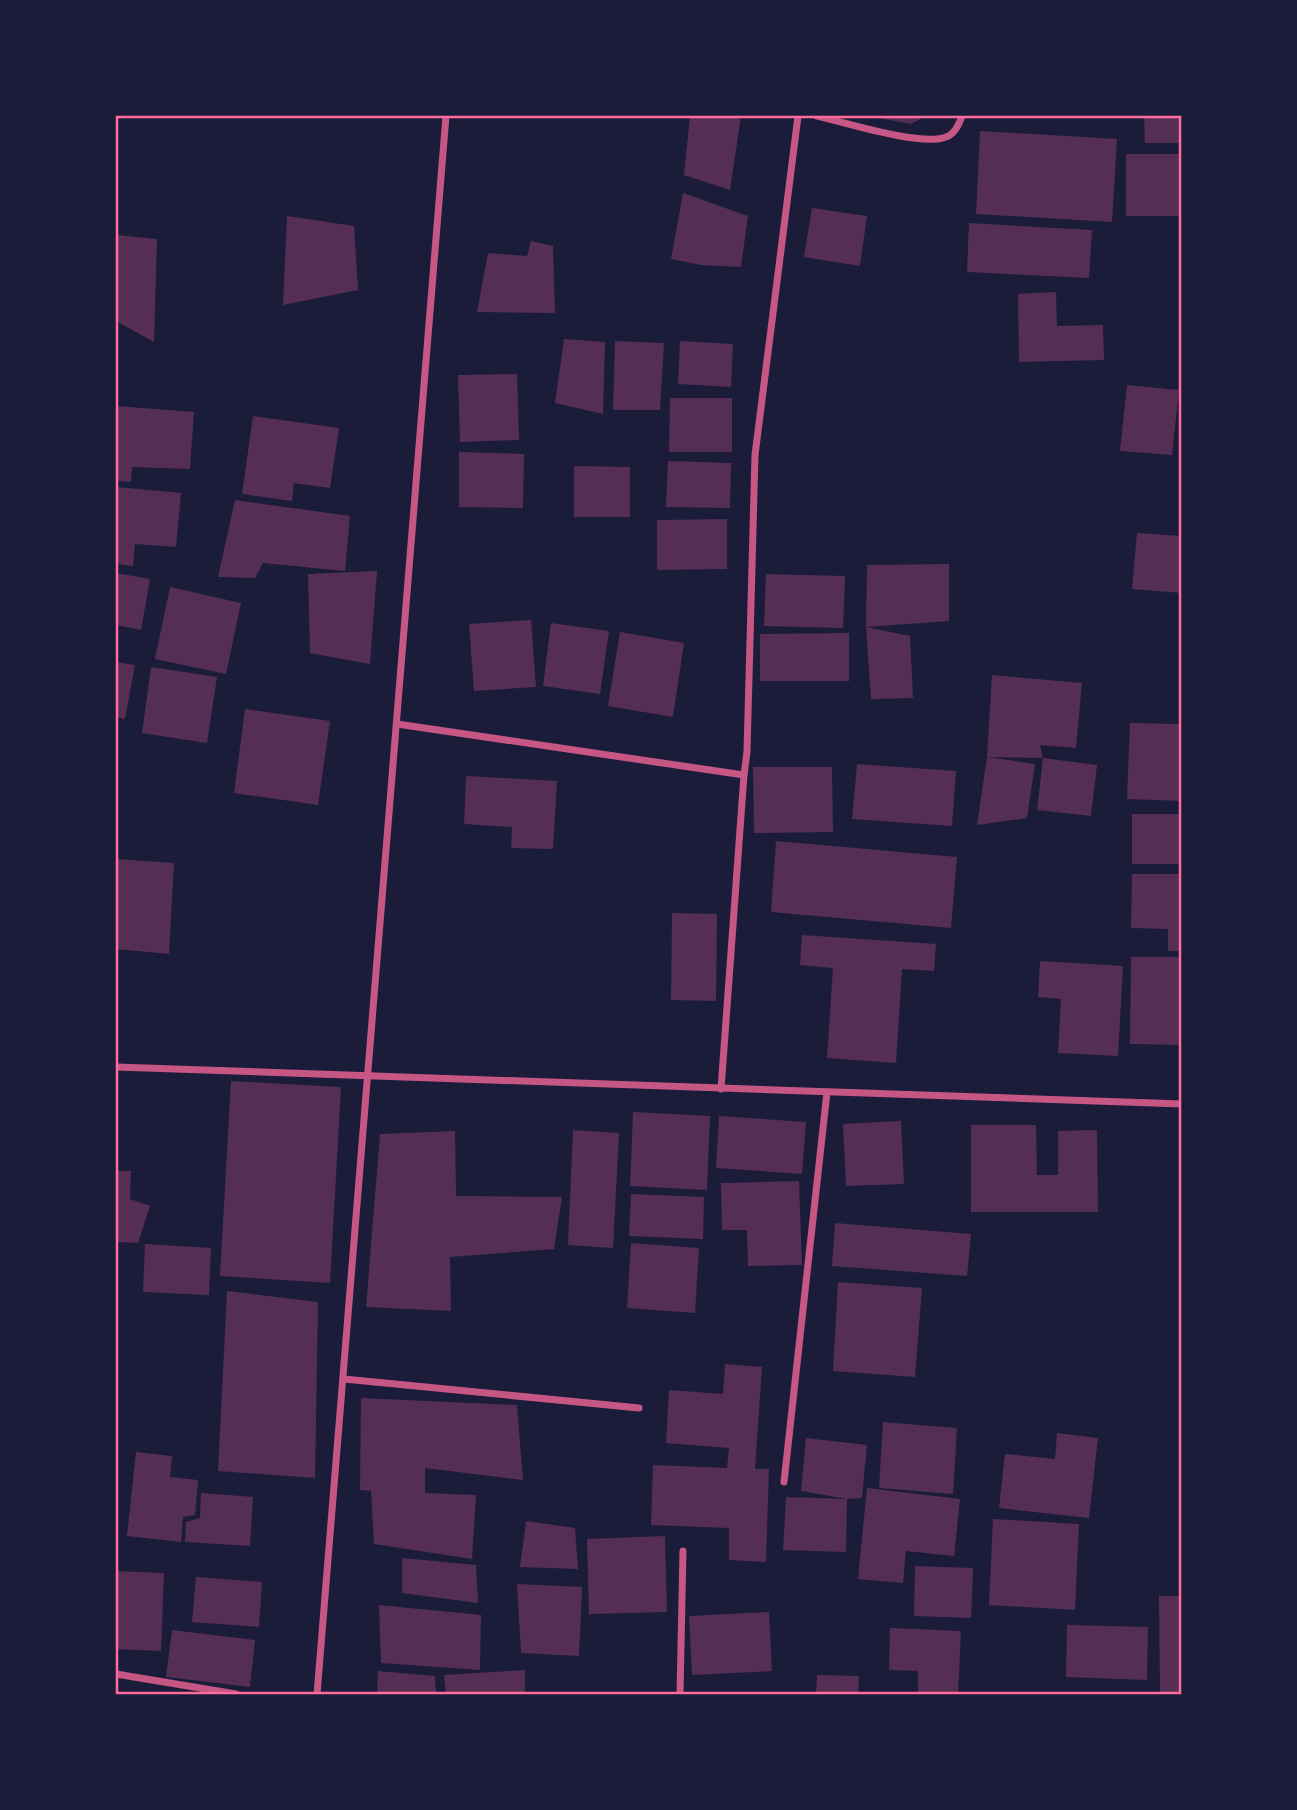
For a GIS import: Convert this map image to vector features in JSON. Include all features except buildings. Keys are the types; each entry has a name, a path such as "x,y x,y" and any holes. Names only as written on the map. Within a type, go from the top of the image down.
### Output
{"street":[{"path":"317,1695 446,116"},
{"path":"721,1089 747,752 755,455 798,116"},
{"path":"817,116 874,131 932,139 947,137 955,130 962,116"},
{"path":"397,724 744,775"},
{"path":"116,1067 1181,1104"},
{"path":"784,1482 827,1092"},
{"path":"344,1379 639,1408"},
{"path":"680,1695 684,1551"},
{"path":"116,1674 236,1695"}]}
